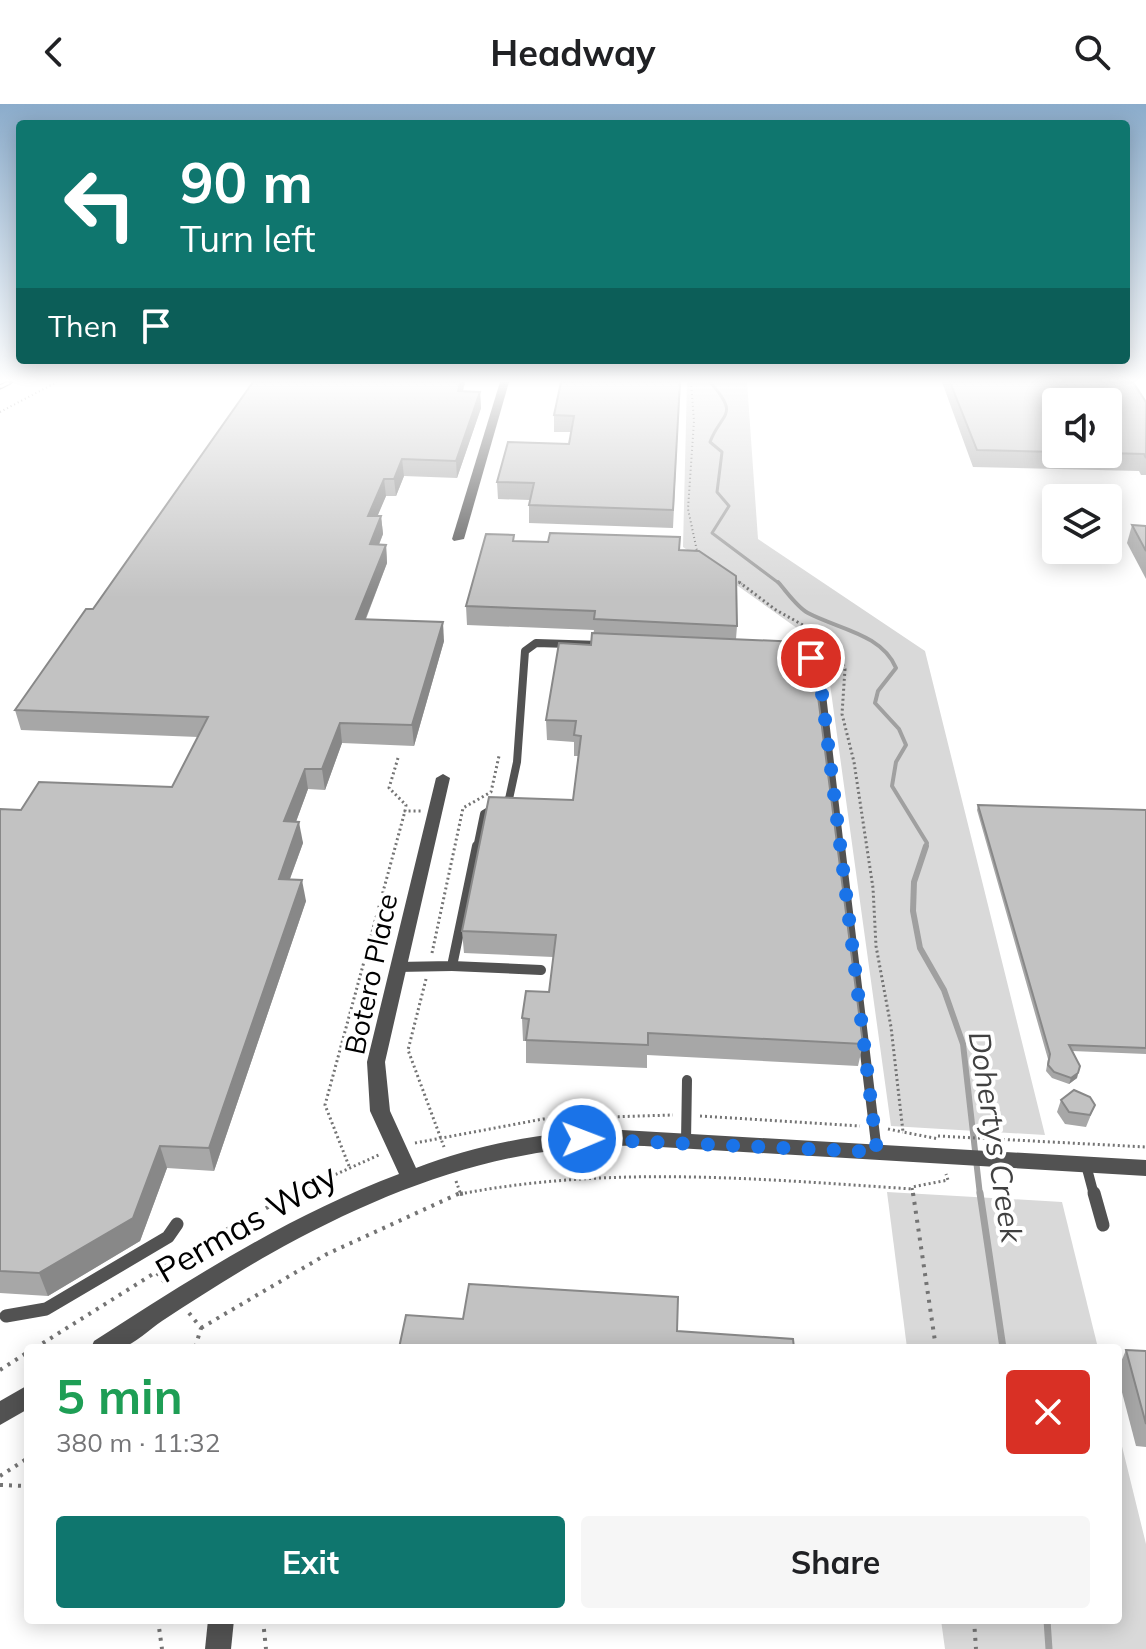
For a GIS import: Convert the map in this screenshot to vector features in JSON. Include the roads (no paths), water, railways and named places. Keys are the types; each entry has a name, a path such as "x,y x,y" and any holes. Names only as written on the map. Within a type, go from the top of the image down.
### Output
{"street":[{"path":"458,539 483,454"},
{"name":"Botero Place","path":"411,1178 380,1111 376,1062 443,778"},
{"name":"Permas Way","path":"108,1344 270,1240 369,1192 450,1165 555,1140 610,1138 877,1152 940,1146 1014,1160 1146,1168"},
{"path":"0,1414 24,1399"},
{"path":"218,1649 221,1624"}],"lane":[{"path":"452,966 484,814 509,799 517,762 525,651 536,643 610,645"},
{"path":"787,652 811,658 819,669 877,1152"},
{"path":"397,967 541,970"},
{"path":"686,1141 687,1080"},
{"path":"1086,1165 1103,1225"},
{"path":"6,1316 46,1309 168,1237 177,1224"}],"waterway":[{"name":"Dohertys Creek","path":"722,454 717,492 729,506 712,533 779,583"},
{"name":"Dohertys Creek","path":"779,583 804,610 881,647 896,668 878,691 875,703 899,729 906,745 896,762 892,786 927,843 925,848"},
{"name":"Dohertys Creek","path":"926,846 914,882 913,911 920,948 944,990 963,1044 980,1195"},
{"name":"Dohertys Creek","path":"980,1193 1002,1344"},
{"name":"Dohertys Creek","path":"1047,1624 1049,1649"}]}
